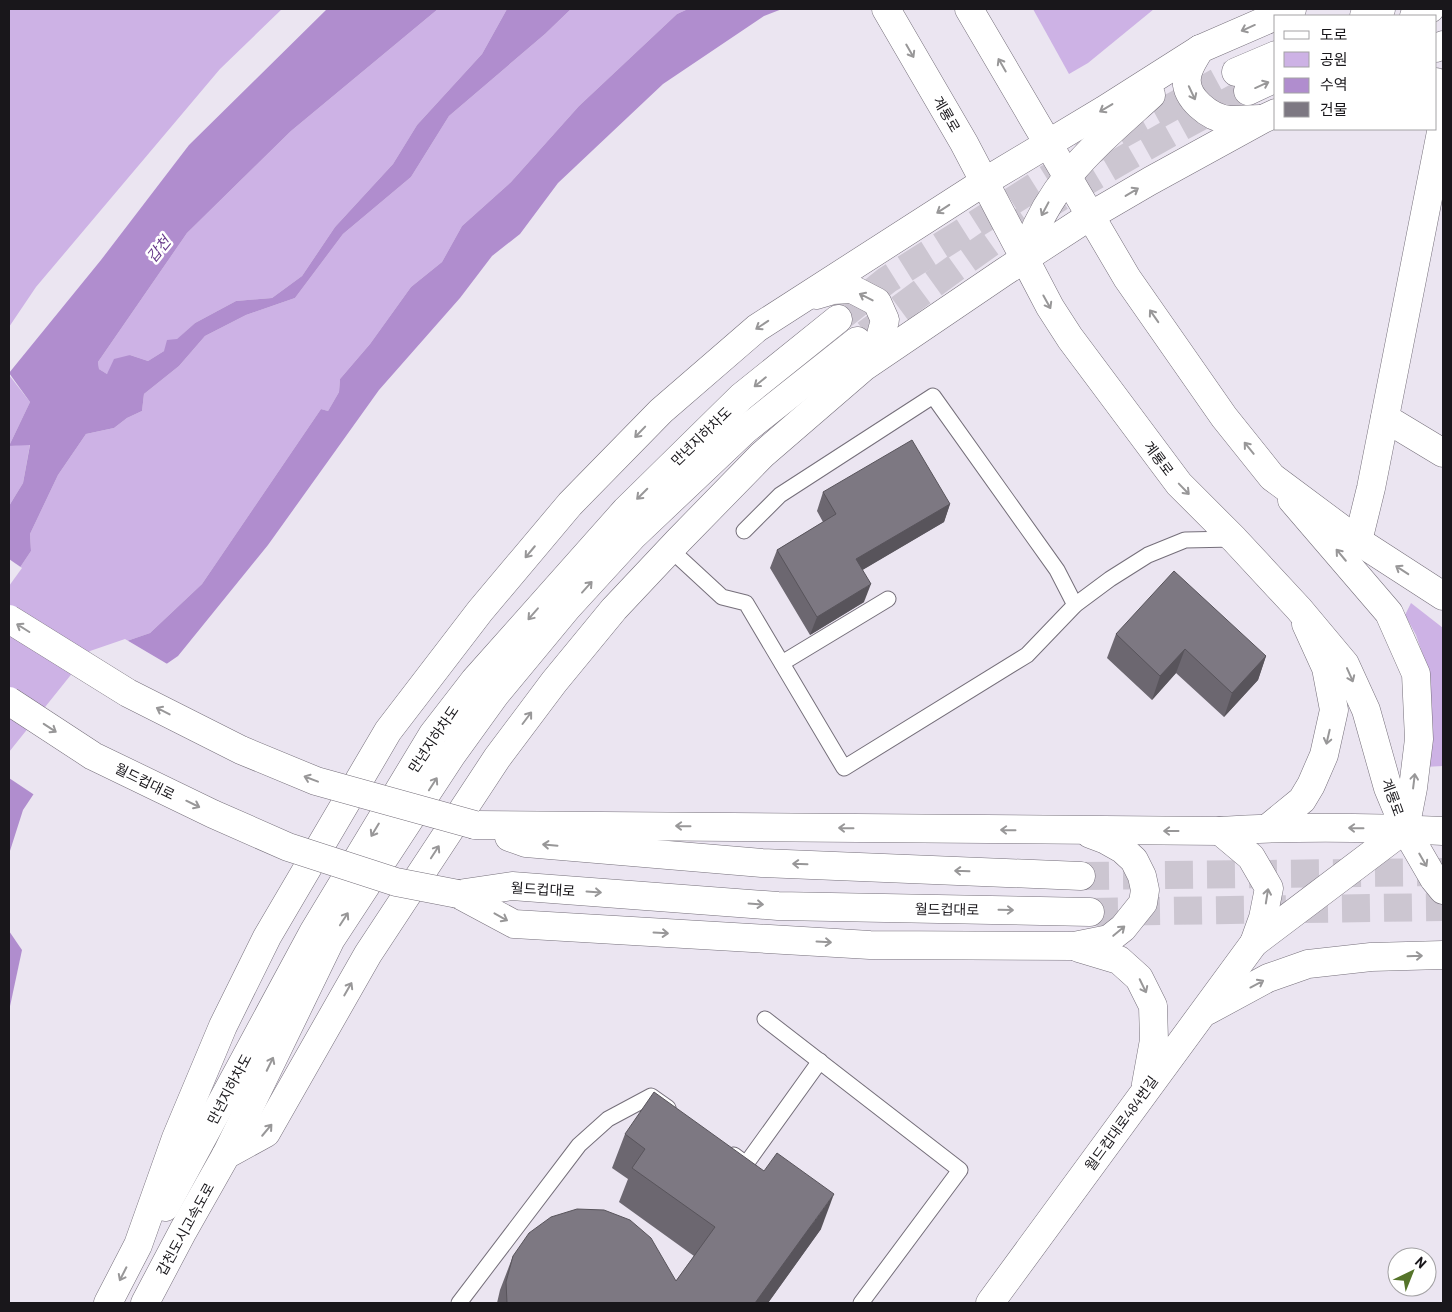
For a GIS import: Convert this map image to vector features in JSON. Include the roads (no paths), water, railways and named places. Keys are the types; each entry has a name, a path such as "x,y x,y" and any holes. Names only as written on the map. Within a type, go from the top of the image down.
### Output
{"main road":[{"name":"계룡로","path":"886,9 964,144 1050,307 1070,338 1179,484 1234,539 1299,609 1345,664 1366,710 1388,788 1405,829 1434,879 1443,890"},
{"path":"969,9 1047,144 1133,286 1224,417 1272,477 1389,612 1416,674 1419,739 1413,788 1405,829 1254,943"},
{"path":"1278,15 1292,9"},
{"path":"1366,15 1381,9"},
{"path":"1416,15 1430,9"},
{"path":"108,1303 138,1245 176,1138 223,1026 267,937 388,731 480,612 570,504 661,411 757,328 984,182 1200,49 1274,17"},
{"path":"1200,49 1189,68 1186,79 1190,93 1199,106 1212,116 1229,120 1269,116"},
{"path":"1024,259 1037,225 1064,180 1100,142 1200,49"},
{"path":"1274,57 1242,82 1274,78"},
{"path":"1358,542 1371,488 1442,132 1437,90"},
{"path":"861,354 1024,259 1090,216 1269,116"},
{"path":"226,1155 266,1133 368,954 497,758 554,682 614,609 670,549 861,354 879,342 885,320 877,302 852,289 833,290 798,301"},
{"name":"만년지하차도","path":"138,1245 170,1200 314,931 433,734 480,674 626,510 741,397 838,319"},
{"name":"만년지하차도","path":"226,1155 331,938 452,756 495,696 567,608 633,536 745,430 861,354"},
{"path":"1385,418 1443,453"},
{"path":"1272,477 1358,542 1443,596"},
{"path":"1269,828 1302,800 1311,785 1324,755 1334,710 1326,668 1299,609"},
{"path":"9,619 128,693 241,750 316,781 475,825 526,843 762,863 1080,876"},
{"name":"월드컵대로","path":"9,701 93,756 213,814 288,847 396,882 458,894 512,886 778,906 1090,912"},
{"path":"475,825 1079,831 1220,831 1269,828 1405,829 1443,832"},
{"path":"458,894 514,924 870,945 1074,946 1109,939 1123,928 1143,903 1145,890 1142,876 1134,860 1122,849 1106,840 1079,831"},
{"path":"1220,831 1251,857 1268,888 1263,918 1254,943"},
{"name":"월드컵대로484번길","path":"990,1303 1254,943"},
{"path":"1074,946 1119,960 1139,978 1153,1006 1154,1040 1145,1091"},
{"path":"1199,1016 1268,978 1308,964 1371,957 1443,955"},
{"name":"갑천도시고속도로","path":"145,1303 182,1231 226,1155"}],"lane":[{"path":"744,531 780,495 933,396 1057,570 1075,605"},
{"path":"670,549 722,597 746,603 844,768 1027,656 1075,605 1110,579 1148,555 1185,540 1234,539"},
{"path":"782,663 888,600"},
{"path":"765,1019 960,1170 861,1303"},
{"path":"722,1146 746,1164 820,1061"},
{"path":"459,1303 579,1146 608,1119 651,1096 682,1118"}],"water":[{"name":"갑천","path":"327,9 438,9 291,131 187,233 98,362 99,369 107,374 114,359 130,355 148,361 164,351 167,340 177,339 195,323 236,301 272,298 302,276 335,227 393,164 417,125 482,54 507,9 571,9 545,34 449,116 411,177 343,234 295,298 246,315 205,336 179,366 144,394 142,411 127,418 114,428 86,434 58,475 30,534 31,551 9,584 9,506 23,483 30,445 9,446 30,402 9,373 101,260 189,145"},
{"path":"688,9 782,9 764,16 663,84 558,183 520,234 492,256 460,298 379,390 268,545 178,656 81,723 23,810 9,854 9,756 92,653 150,633 202,584 321,409 328,411 339,392 340,379 370,344 411,287 442,262 462,226 511,182 579,106 677,14"},
{"path":"9,931 22,950 9,1011"}],"tunnel":[{"path":"838,319 887,280 1093,150 1236,72"},
{"path":"866,334 1027,218 1136,152 1248,91"},
{"path":"1081,876 1443,872"},
{"path":"1090,912 1443,907"}]}
